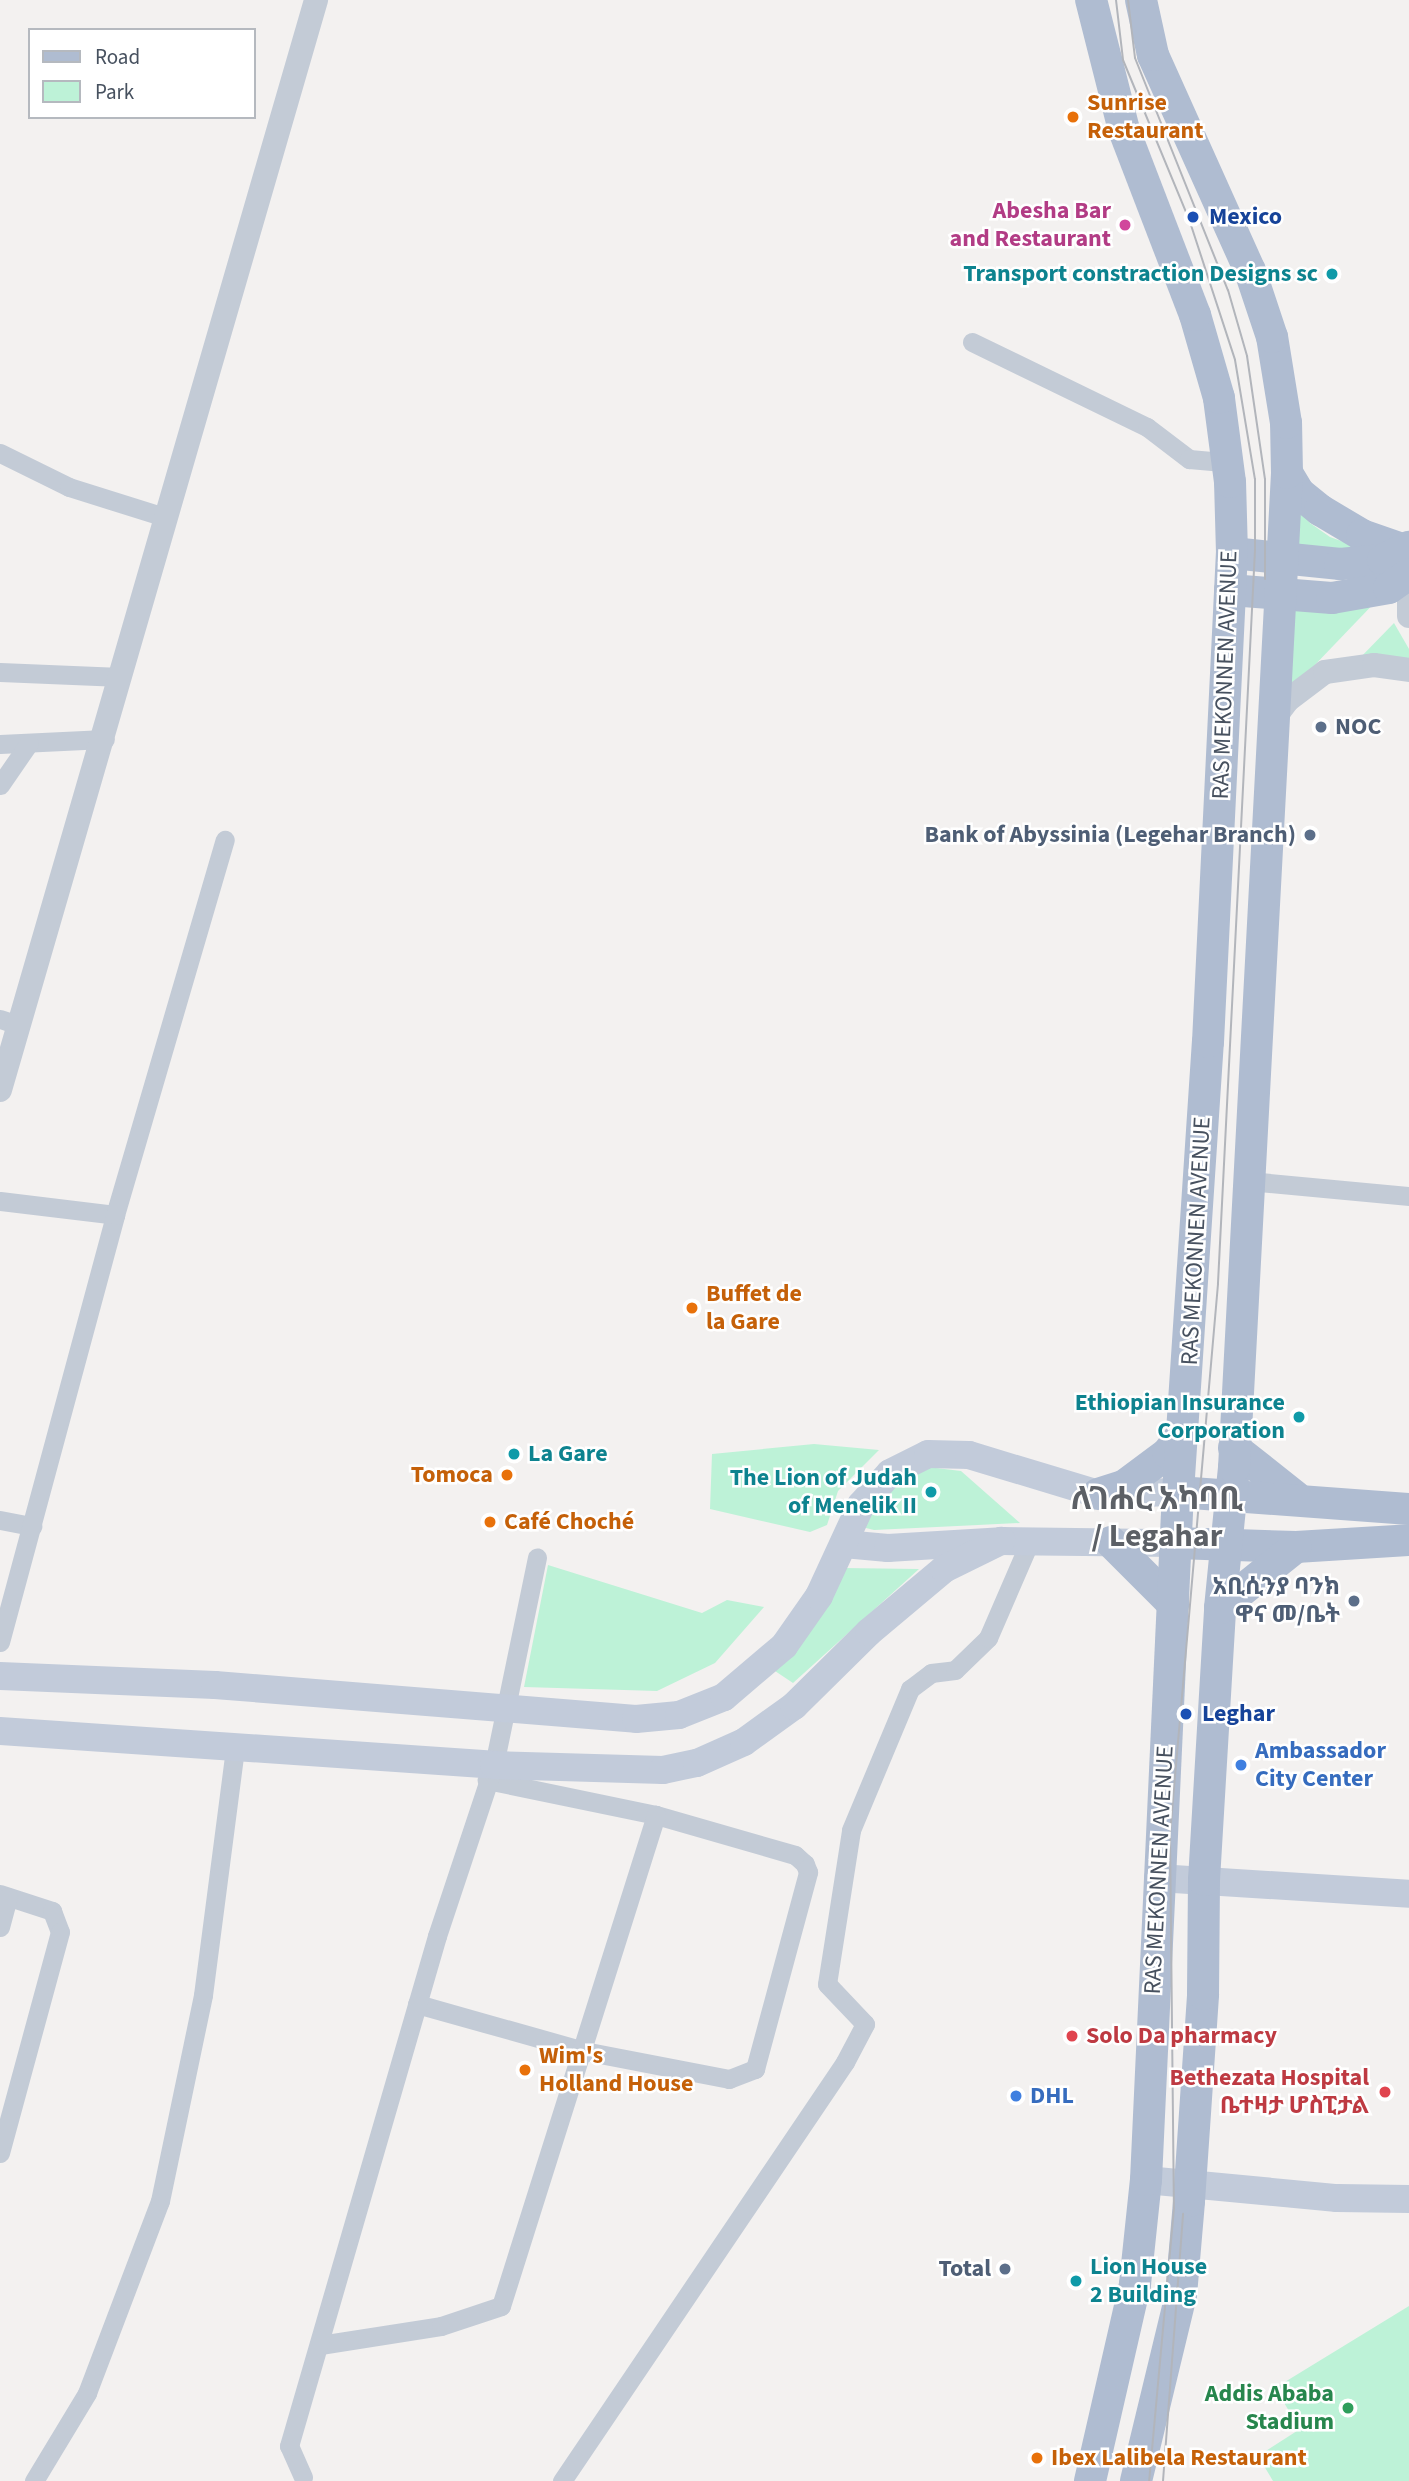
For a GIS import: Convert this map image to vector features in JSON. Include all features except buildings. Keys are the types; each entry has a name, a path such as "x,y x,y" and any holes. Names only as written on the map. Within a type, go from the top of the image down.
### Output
{"main road":[{"name":"RAS MEKONNEN AVENUE","path":"1090,2481 1133,2296 1146,2180 1175,1543 1184,1432 1232,553 1219,398 1208,355 1124,130 1103,57 1091,0"},
{"name":"RAS MEKONNEN AVENUE","path":"1103,57 1104,0"},
{"name":"RAS MEKONNEN AVENUE","path":"1136,2481 1181,2295 1190,2183 1203,1994 1204,1880 1220,1608 1234,1448 1285,558 1287,473 1286,423 1272,337 1250,271 1153,55 1141,0"},
{"name":"RAS MEKONNEN AVENUE","path":"1154,0 1171,90"},
{"path":"1287,473 1299,493 1320,510 1362,535 1408,557"},
{"path":"1232,553 1366,562 1408,557"},
{"path":"1230,590 1362,595 1389,587 1408,557"},
{"path":"1098,1494 1125,1485 1168,1453 1184,1432"},
{"path":"1234,1448 1296,1497"},
{"path":"0,1676 215,1685 508,1711 636,1719 679,1715 724,1697 784,1646 819,1596 861,1505 890,1473 928,1454 969,1455 1098,1494 1231,1492 1409,1509"},
{"path":"844,1544 888,1548 1030,1541 1296,1547 1409,1540"},
{"path":"0,1731 235,1747 490,1772 663,1770 709,1758 744,1742 794,1706 869,1632 944,1569 1001,1541"},
{"path":"1111,1542 1173,1604"},
{"path":"1220,1608 1296,1547"},
{"path":"1158,1878 1409,1894"},
{"path":"1146,2180 1363,2200 1409,2199"}],"street":[{"path":"0,1090 10,1022 105,739 165,517 316,0"},
{"path":"972,342 1147,426 1189,459 1226,462"},
{"path":"0,453 69,487 165,517"},
{"path":"1409,585 1409,616"},
{"path":"1275,717 1288,700 1325,672 1374,665 1409,670"},
{"path":"0,672 121,677"},
{"path":"0,744 105,739"},
{"path":"0,785 29,743"},
{"path":"0,1642 115,1215 225,839"},
{"path":"1249,1181 1409,1196"},
{"path":"0,1201 115,1215"},
{"path":"0,1520 32,1526"},
{"path":"562,2481 845,2062 865,2024 827,1984 851,1830 910,1689 932,1674 955,1670 988,1637 1030,1541"},
{"path":"303,2477 289,2446 417,2004 508,1711 537,1557"},
{"path":"34,2481 87,2393 160,2201 203,1995 235,1747"},
{"path":"417,2004 584,2051 729,2079 755,2068 808,1872 805,1864 794,1855 656,1815 490,1772"},
{"path":"320,2345 441,2326 501,2306 584,2051 656,1815"},
{"path":"0,1927 4,1896 52,1911 60,1932 0,2153"}],"green space":[{"path":"1293,502 1310,523 1330,537 1377,554 1288,549"},
{"path":"1381,596 1288,693 1291,602"},
{"path":"1394,623 1409,649 1409,669 1356,662"},
{"path":"814,1444 879,1450 838,1491 827,1525 810,1532 710,1509 712,1454"},
{"path":"928,1467 961,1471 1020,1523 874,1530 858,1526 892,1486"},
{"path":"548,1565 702,1613 727,1600 764,1607 715,1663 657,1691 524,1687"},
{"path":"843,1568 919,1569 793,1683 775,1671"},
{"name":"Addis Ababa Stadium","path":"1409,2306 1409,2481 1273,2481 1258,2456 1300,2429 1275,2388"}],"tram line":[{"path":"1116,0 1123,60 1189,219 1235,360 1255,479 1255,550 1218,1284 1170,1834 1174,2208 1149,2481"},
{"path":"1128,0 1135,58 1228,290 1247,356 1265,479 1265,579"},
{"path":"1163,2481 1183,2214"}],"place":[{"name":"Sunrise Restaurant","path":"1073,117"},
{"name":"Mexico","path":"1193,217"},
{"name":"Abesha Bar and Restaurant","path":"1125,225"},
{"name":"Transport constraction Designs sc","path":"1332,274"},
{"name":"NOC","path":"1321,727"},
{"name":"Bank of Abyssinia (Legehar Branch)","path":"1310,835"},
{"name":"Buffet de la Gare","path":"692,1308"},
{"name":"Ethiopian Insurance Corporation","path":"1299,1417"},
{"name":"La Gare","path":"514,1454"},
{"name":"Tomoca","path":"507,1475"},
{"name":"The Lion of Judah of Menelik II","path":"931,1492"},
{"name":"Café Choché","path":"490,1522"},
{"name":"አቢሲንያ ባንክ ዋና መ/ቤት","path":"1354,1601"},
{"name":"Leghar","path":"1186,1714"},
{"name":"Ambassador City Center","path":"1241,1765"},
{"name":"Solo Da pharmacy","path":"1072,2036"},
{"name":"Wim's Holland House","path":"525,2070"},
{"name":"Bethezata Hospital ቤተዛታ ሆስፒታል","path":"1385,2092"},
{"name":"DHL","path":"1016,2096"},
{"name":"Total","path":"1005,2269"},
{"name":"Lion House 2 Building","path":"1076,2281"},
{"name":"Addis Ababa Stadium","path":"1348,2408"},
{"name":"Ibex Lalibela Restaurant","path":"1037,2458"}],"district":[{"name":"ለገሐር አካባቢ / Legahar","path":"1157,1518"}]}
